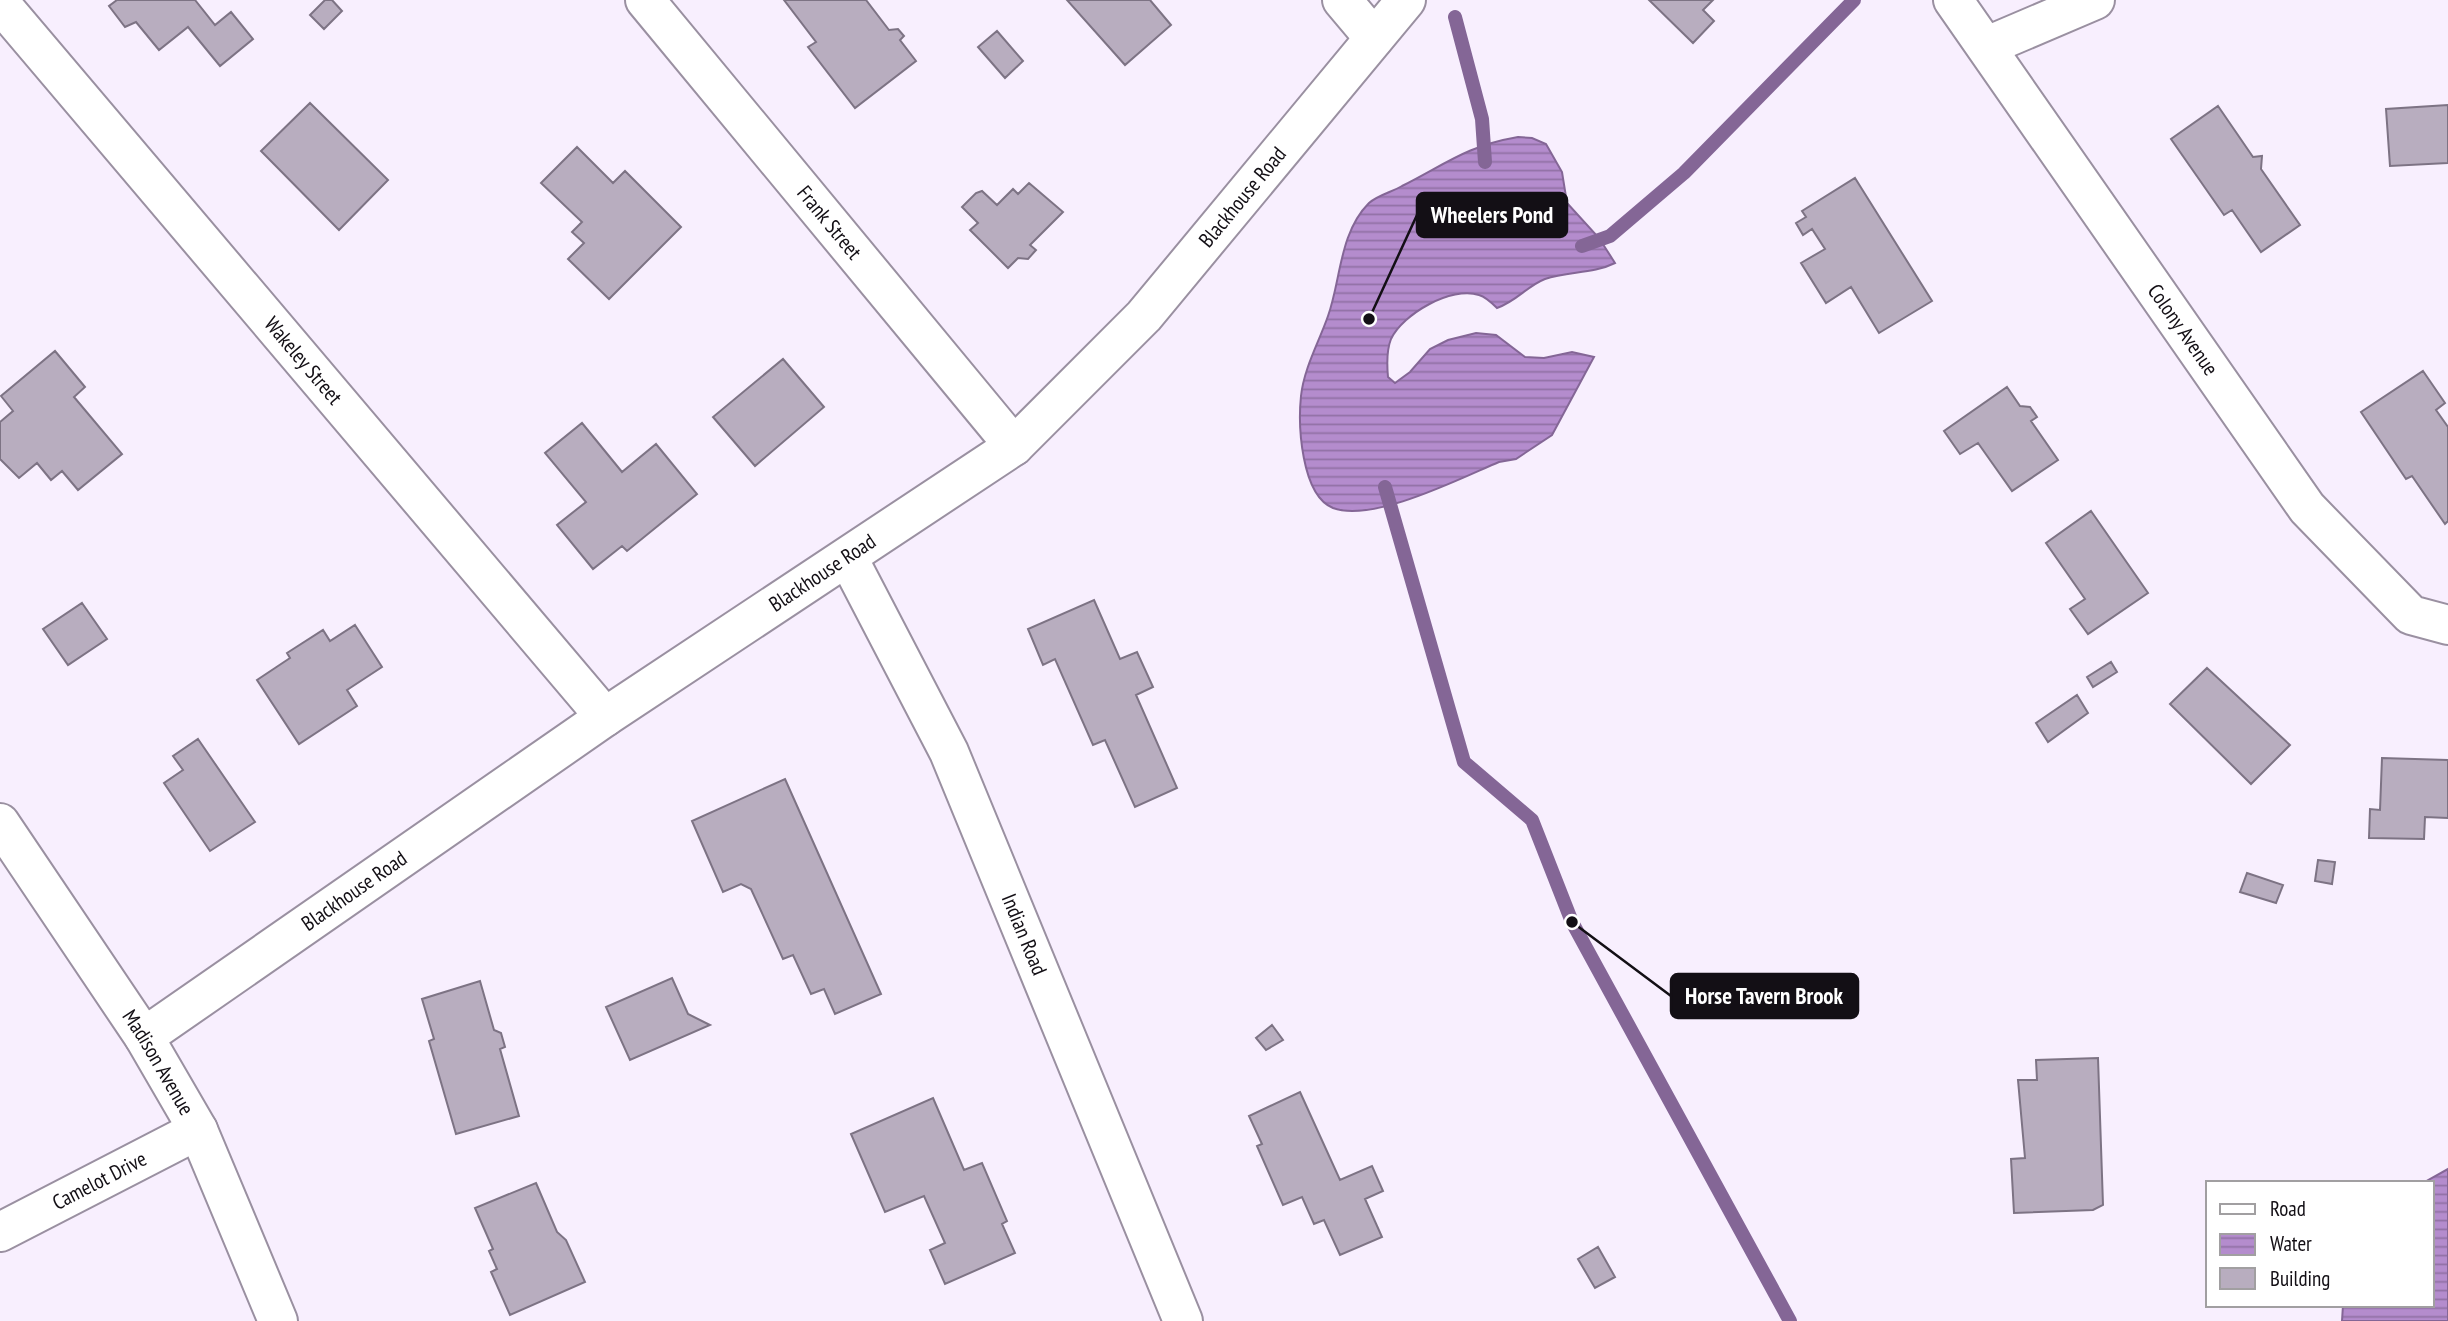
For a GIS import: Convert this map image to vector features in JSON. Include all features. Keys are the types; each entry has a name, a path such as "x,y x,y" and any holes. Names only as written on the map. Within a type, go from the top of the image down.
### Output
{"street":[{"name":"Frank Street","path":"645,0 1014,446"},
{"path":"1342,0 1374,38"},
{"name":"Blackhouse Road","path":"144,1037 605,718 1014,446 1144,316 1406,0"},
{"name":"Colony Avenue","path":"1953,0 2307,508 2411,615 2448,625"},
{"path":"1987,46 2095,0"},
{"name":"Wakeley Street","path":"0,3 605,718"},
{"name":"Indian Road","path":"848,558 949,752 1183,1321"},
{"name":"Madison Avenue","path":"0,823 144,1037 198,1130 278,1321"},
{"name":"Camelot Drive","path":"0,1232 198,1130"}],"water":[{"path":"1518,137 1532,138 1546,144 1562,172 1567,203 1599,238 1615,263 1545,279 1497,308 1484,297 1468,293 1442,298 1429,304 1406,320 1391,339 1388,377 1395,383 1410,372 1430,349 1448,340 1476,333 1496,335 1525,357 1544,358 1572,352 1594,357 1552,435 1516,459 1499,462 1440,488 1393,504 1350,511 1333,508 1322,501 1308,474 1301,441 1301,396 1308,365 1332,302 1346,242 1352,228 1369,203 1377,198 1470,151"},
{"path":"2448,1169 2448,1321 2342,1321 2343,1307 2434,1307 2434,1181 2427,1181"}],"building":[{"path":"117,0 195,0 215,25 231,12 253,39 220,66 188,27 159,50 136,22 125,27 109,6"},
{"path":"325,0 332,0 342,11 324,29 310,15"},
{"path":"784,0 866,0 889,30 898,29 904,36 900,40 916,61 855,108 808,47 816,42"},
{"path":"1067,0 1150,0 1171,25 1125,65"},
{"path":"1649,0 1713,0 1703,10 1714,21 1693,43"},
{"path":"997,31 1023,61 1005,78 978,47"},
{"path":"310,103 388,180 339,230 261,151"},
{"path":"2448,105 2448,163 2390,166 2386,109"},
{"path":"2218,106 2253,157 2262,156 2261,169 2300,225 2261,252 2232,210 2224,215 2171,139"},
{"path":"577,147 613,183 625,171 681,227 609,299 568,259 584,243 572,232 582,222 541,183"},
{"path":"1855,178 1932,301 1879,333 1851,287 1826,303 1801,263 1825,249 1812,229 1803,235 1796,223 1806,217 1802,211"},
{"path":"1029,183 1063,212 1030,245 1036,250 1028,259 1018,258 1008,268 970,230 978,223 962,207 976,193 982,191 997,205 1013,189 1018,194"},
{"path":"55,351 85,387 74,397 122,454 78,490 62,471 51,480 37,463 19,478 0,459 0,422 13,411 1,396"},
{"path":"783,359 824,407 755,466 713,417"},
{"path":"2423,371 2445,403 2436,410 2448,427 2448,521 2445,524 2412,476 2406,479 2361,412"},
{"path":"2007,387 2020,406 2030,407 2037,417 2031,421 2058,460 2012,491 1978,443 1960,454 1944,431"},
{"path":"582,423 622,472 656,444 697,494 627,551 622,546 593,569 557,525 586,502 545,453"},
{"path":"2091,511 2148,593 2088,634 2070,609 2085,599 2046,543"},
{"path":"1094,600 1120,659 1137,652 1153,687 1136,695 1177,788 1135,807 1105,740 1093,745 1055,659 1043,665 1028,629"},
{"path":"82,603 107,639 68,665 43,629"},
{"path":"355,625 382,667 347,690 357,706 299,744 257,680 290,658 287,653 323,630 330,641"},
{"path":"2111,662 2117,672 2093,687 2087,677"},
{"path":"2207,668 2290,745 2251,784 2170,704"},
{"path":"2077,695 2088,713 2048,742 2036,723"},
{"path":"198,739 255,822 210,851 164,783 183,770 173,756"},
{"path":"2382,758 2448,760 2448,818 2425,817 2424,839 2369,838 2370,809 2380,810"},
{"path":"785,779 881,994 835,1014 824,989 811,994 793,955 783,959 751,889 741,884 723,892 692,821"},
{"path":"2318,860 2335,862 2332,884 2315,881"},
{"path":"2247,873 2283,885 2276,903 2240,892"},
{"path":"672,978 688,1014 710,1025 630,1060 606,1007"},
{"path":"480,981 494,1030 501,1033 505,1047 500,1049 519,1116 456,1134 429,1041 434,1039 422,999"},
{"path":"1272,1025 1283,1040 1266,1050 1256,1038"},
{"path":"2098,1058 2103,1205 2093,1210 2014,1213 2011,1159 2025,1158 2018,1080 2037,1080 2036,1060"},
{"path":"1300,1092 1340,1180 1372,1166 1383,1191 1365,1199 1382,1237 1340,1255 1324,1220 1314,1224 1302,1197 1283,1205 1257,1146 1262,1144 1249,1116"},
{"path":"933,1098 964,1170 982,1163 1007,1221 1002,1224 1015,1253 945,1284 930,1250 945,1243 924,1196 885,1212 851,1134"},
{"path":"536,1183 557,1232 566,1240 585,1282 510,1315 491,1272 497,1269 489,1251 493,1249 475,1208"},
{"path":"1598,1247 1615,1277 1595,1288 1578,1259"}],"waterway":[{"path":"1582,246 1610,236 1684,173 1854,0"},
{"path":"1455,17 1482,119 1485,162"},
{"path":"1385,487 1464,762 1532,820 1572,922 1790,1321"}],"place":[{"name":"Wheelers Pond","path":"1369,319"},
{"name":"Horse Tavern Brook","path":"1572,922"}]}
